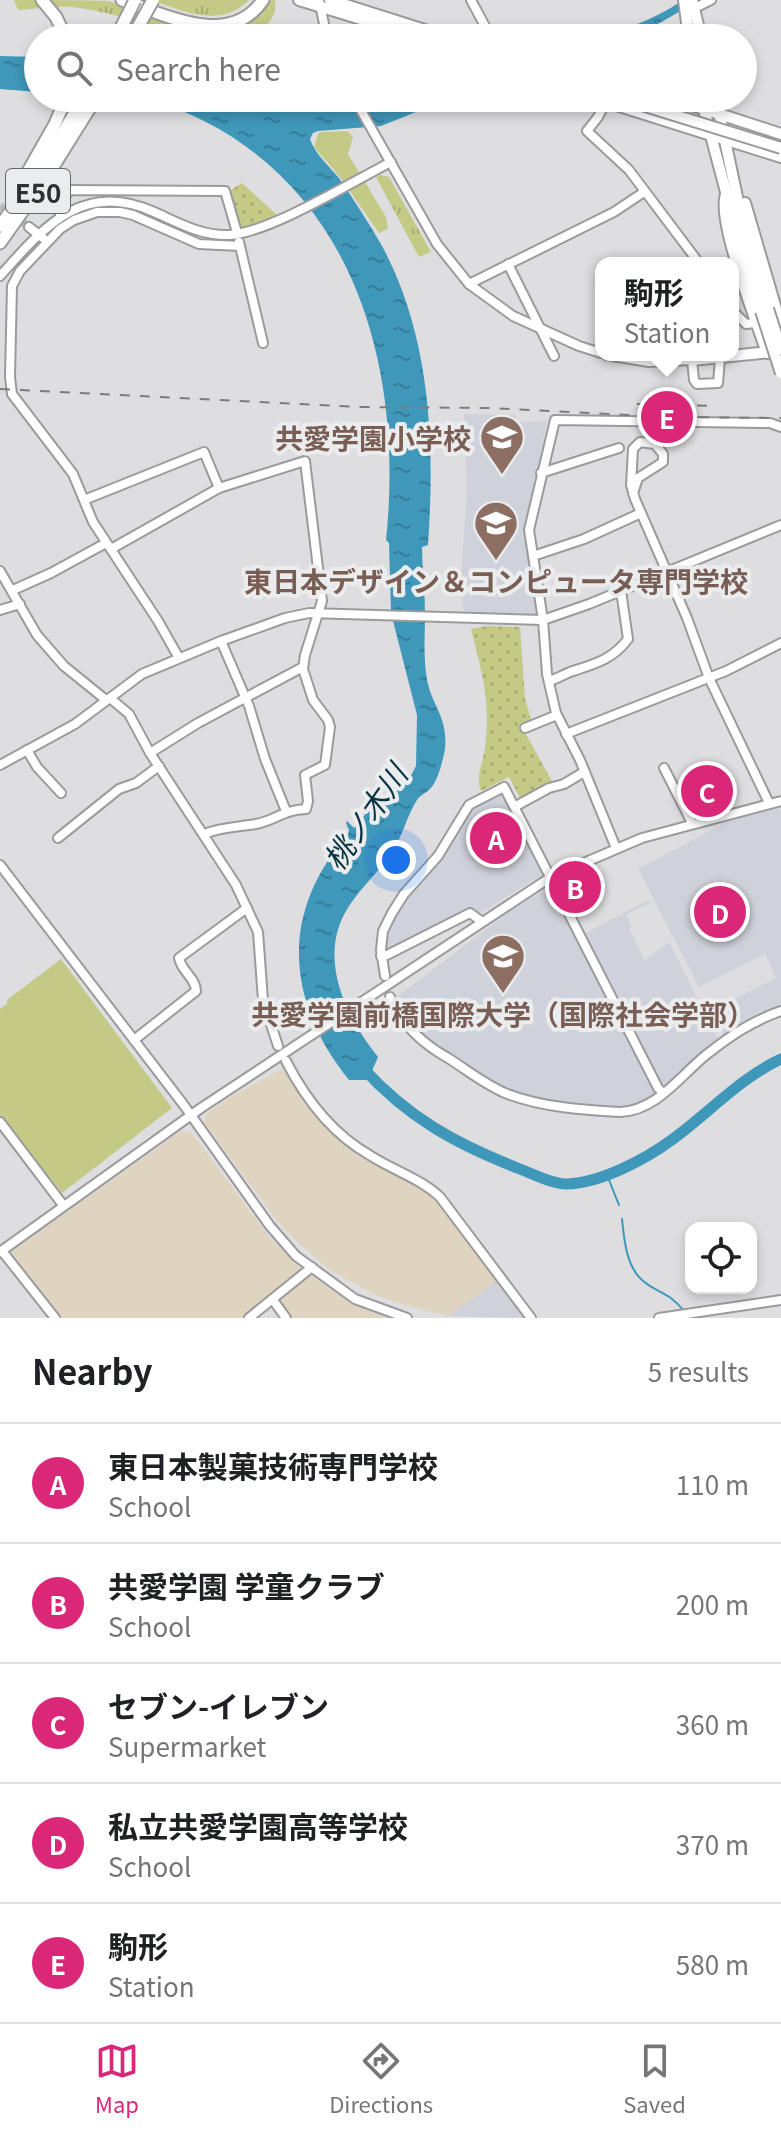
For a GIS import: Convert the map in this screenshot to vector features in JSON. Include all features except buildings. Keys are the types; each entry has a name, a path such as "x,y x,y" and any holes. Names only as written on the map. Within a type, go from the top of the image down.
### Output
{"highway":[{"path":"42,0 59,24"},
{"path":"122,0 200,24"},
{"path":"124,24 137,0 189,16 217,20 240,15 260,1"},
{"path":"136,24 146,0"},
{"path":"138,24 153,0"},
{"path":"229,24 250,15 260,1"},
{"path":"0,216 61,136 64,112"},
{"name":"E50","path":"0,243 76,112"},
{"name":"E50","path":"0,226 61,136 83,112"}],"main road":[{"path":"299,0 390,24"},
{"path":"330,0 396,24"},
{"path":"643,112 781,157"},
{"path":"664,112 781,148"},
{"path":"687,112 781,141"},
{"path":"705,112 727,193 781,349 739,356"},
{"path":"717,112 781,134"},
{"path":"720,114 744,230 781,373"},
{"path":"731,167 744,198 781,326"},
{"path":"727,193 722,203 736,257"},
{"path":"739,268 767,353"}],"street":[{"path":"471,0 484,24"},
{"path":"690,6 711,0"},
{"path":"319,3 324,24"},
{"path":"362,112 437,244 469,284 499,307 595,351"},
{"path":"599,112 587,131 629,170 694,257"},
{"path":"0,276 61,216 90,203 117,201 150,209 191,229 225,235 251,231 284,217 391,162"},
{"path":"61,216 57,207 70,190 225,191 236,229"},
{"path":"469,284 614,212 644,192"},
{"path":"179,658 165,631 93,522 73,474 10,389 13,282 42,238 74,220 108,211 148,220 199,244 239,244 263,343"},
{"path":"29,227 42,238"},
{"path":"508,264 554,356"},
{"path":"739,317 746,324 755,323"},
{"path":"643,361 670,361"},
{"path":"692,361 695,384 716,384 720,381 720,361"},
{"path":"616,848 557,715 549,681 530,521 555,420 770,423 781,427"},
{"path":"633,493 638,478 663,462 660,448 652,443 638,443 633,449 633,493 709,678 769,803"},
{"path":"541,473 619,448"},
{"path":"84,500 204,452 219,488"},
{"path":"13,590 108,546 219,488 305,461 322,601 303,667 313,702 328,720 330,731 325,765 305,775 306,809 286,811 260,823 241,824 204,834"},
{"path":"533,556 584,539 641,513"},
{"path":"0,765 75,724 142,674 221,641 298,614 543,620 781,525"},
{"path":"0,571 37,635 57,659 129,714 150,753 231,876 259,936 263,1000 278,1046"},
{"path":"549,681 595,666 620,650 628,639 621,591"},
{"path":"0,610 20,604"},
{"path":"221,641 245,696 286,811"},
{"path":"566,734 709,678 781,643"},
{"path":"150,753 245,696 303,667"},
{"path":"525,728 557,715"},
{"path":"27,750 40,772 61,793"},
{"path":"58,838 119,789 136,783 159,766"},
{"path":"664,768 692,823"},
{"path":"516,806 584,772"},
{"path":"385,976 381,956 383,931 392,913 404,894 438,856 469,805 504,787 663,1093"},
{"path":"55,1318 1,1252 63,1205 190,1115 551,877 616,848 692,823 781,801"},
{"path":"0,865 134,1040 270,1226 296,1256 355,1299 407,1318"},
{"path":"134,1040 196,991 196,985 179,958 247,908"},
{"path":"381,956 470,913 481,921"},
{"path":"390,997 402,1019 439,1054 505,1093 536,1102 620,1112 640,1109 736,1033 754,1021 781,1011"},
{"path":"286,1061 308,1100 336,1132 362,1151 437,1194 531,1318"},
{"path":"0,1122 63,1205"},
{"path":"249,1318 312,1267"},
{"path":"273,1300 286,1318"},
{"path":"659,1318 781,1300"}],"shaded area":[{"path":"464,414 516,415 515,422 547,421 541,463 526,525 538,617 465,615 460,590 467,489"},
{"path":"504,790 542,870 540,876 477,915 471,911 388,952 385,949 389,926 402,902 467,817 471,806"},
{"path":"781,808 781,1007 752,1018 724,1036 711,1011 776,978 765,954 699,987 638,869 734,818"},
{"name":"共愛学園前橋国際大学（国際社会学部）","path":"546,889 554,890 655,1090 653,1098 643,1104 626,1109 539,1100 517,1094 471,1071 417,1032 394,999 510,911"},
{"path":"648,900 650,903 626,915 632,927 629,929 645,960 669,942 719,1041 665,1086 660,1084 584,934"},
{"path":"284,1068 309,1108 356,1155 434,1196 498,1280 448,1316 375,1295 330,1270 296,1241 274,1217 204,1122 206,1114 232,1096"},
{"path":"181,1131 191,1132 267,1234 302,1270 242,1318 59,1318 11,1252"},
{"path":"309,1275 349,1301 389,1318 290,1318 278,1302"},
{"path":"498,1280 528,1318 448,1316"}],"green space":[{"path":"14,0 107,1 176,24 146,24 73,7 18,10"},
{"path":"151,0 249,0 238,9 214,16"},
{"path":"271,0 275,0 274,13 269,23 246,24 255,19"},
{"path":"348,131 353,137 348,154 386,217 388,229 379,233 340,177 314,147 319,132"},
{"path":"376,177 389,177 431,252 419,257"},
{"path":"242,183 278,216 238,230 229,191"},
{"path":"520,627 525,699 532,722 522,727 553,783 521,800 509,777 481,791 479,786 487,716 482,674 471,629"},
{"path":"61,959 172,1108 62,1193 0,1115 0,1009 7,1004 7,1000"}],"water":[{"path":"683,0 698,0 656,24 637,24"},
{"path":"0,56 24,57 24,91 0,89"},
{"path":"180,112 416,112 381,126 318,131 310,139 367,220 398,281 420,354 429,430 428,545 422,547 425,662 427,680 442,720 445,749 435,781 417,800 389,856 349,906 339,925 335,965 339,985 355,1023 378,1057 368,1080 349,1080 328,1050 313,1020 303,989 299,957 301,926 310,895 326,864 348,835 347,821 354,828 372,806 407,783 416,766 417,715 391,613 389,543 386,540 390,469 385,400 371,333 348,271 314,214 270,166 214,126"}],"waterway":[{"name":"桃ノ木川","path":"362,1067 397,1101 434,1128 497,1160 567,1184 608,1175 650,1154 687,1129 752,1076 781,1059"},
{"path":"607,1175 619,1205"},
{"path":"622,1219 632,1267 642,1280 684,1311"}],"tunnel":[{"path":"0,206 29,227"}],"railway":[{"path":"0,389 361,407 492,408 667,417 781,418"},
{"path":"637,404 713,406"}],"place":[{"name":"駒形","path":"667,417"},
{"name":"共愛学園小学校","path":"502,476"},
{"name":"東日本デザイン＆コンピュータ専門学校","path":"496,562"},
{"name":"セブン-イレブン","path":"707,791"},
{"name":"東日本製菓技術専門学校","path":"496,838"},
{"name":"共愛学園 学童クラブ","path":"575,887"},
{"name":"私立共愛学園高等学校","path":"720,912"},
{"name":"共愛学園前橋国際大学（国際社会学部）","path":"503,995"}]}
